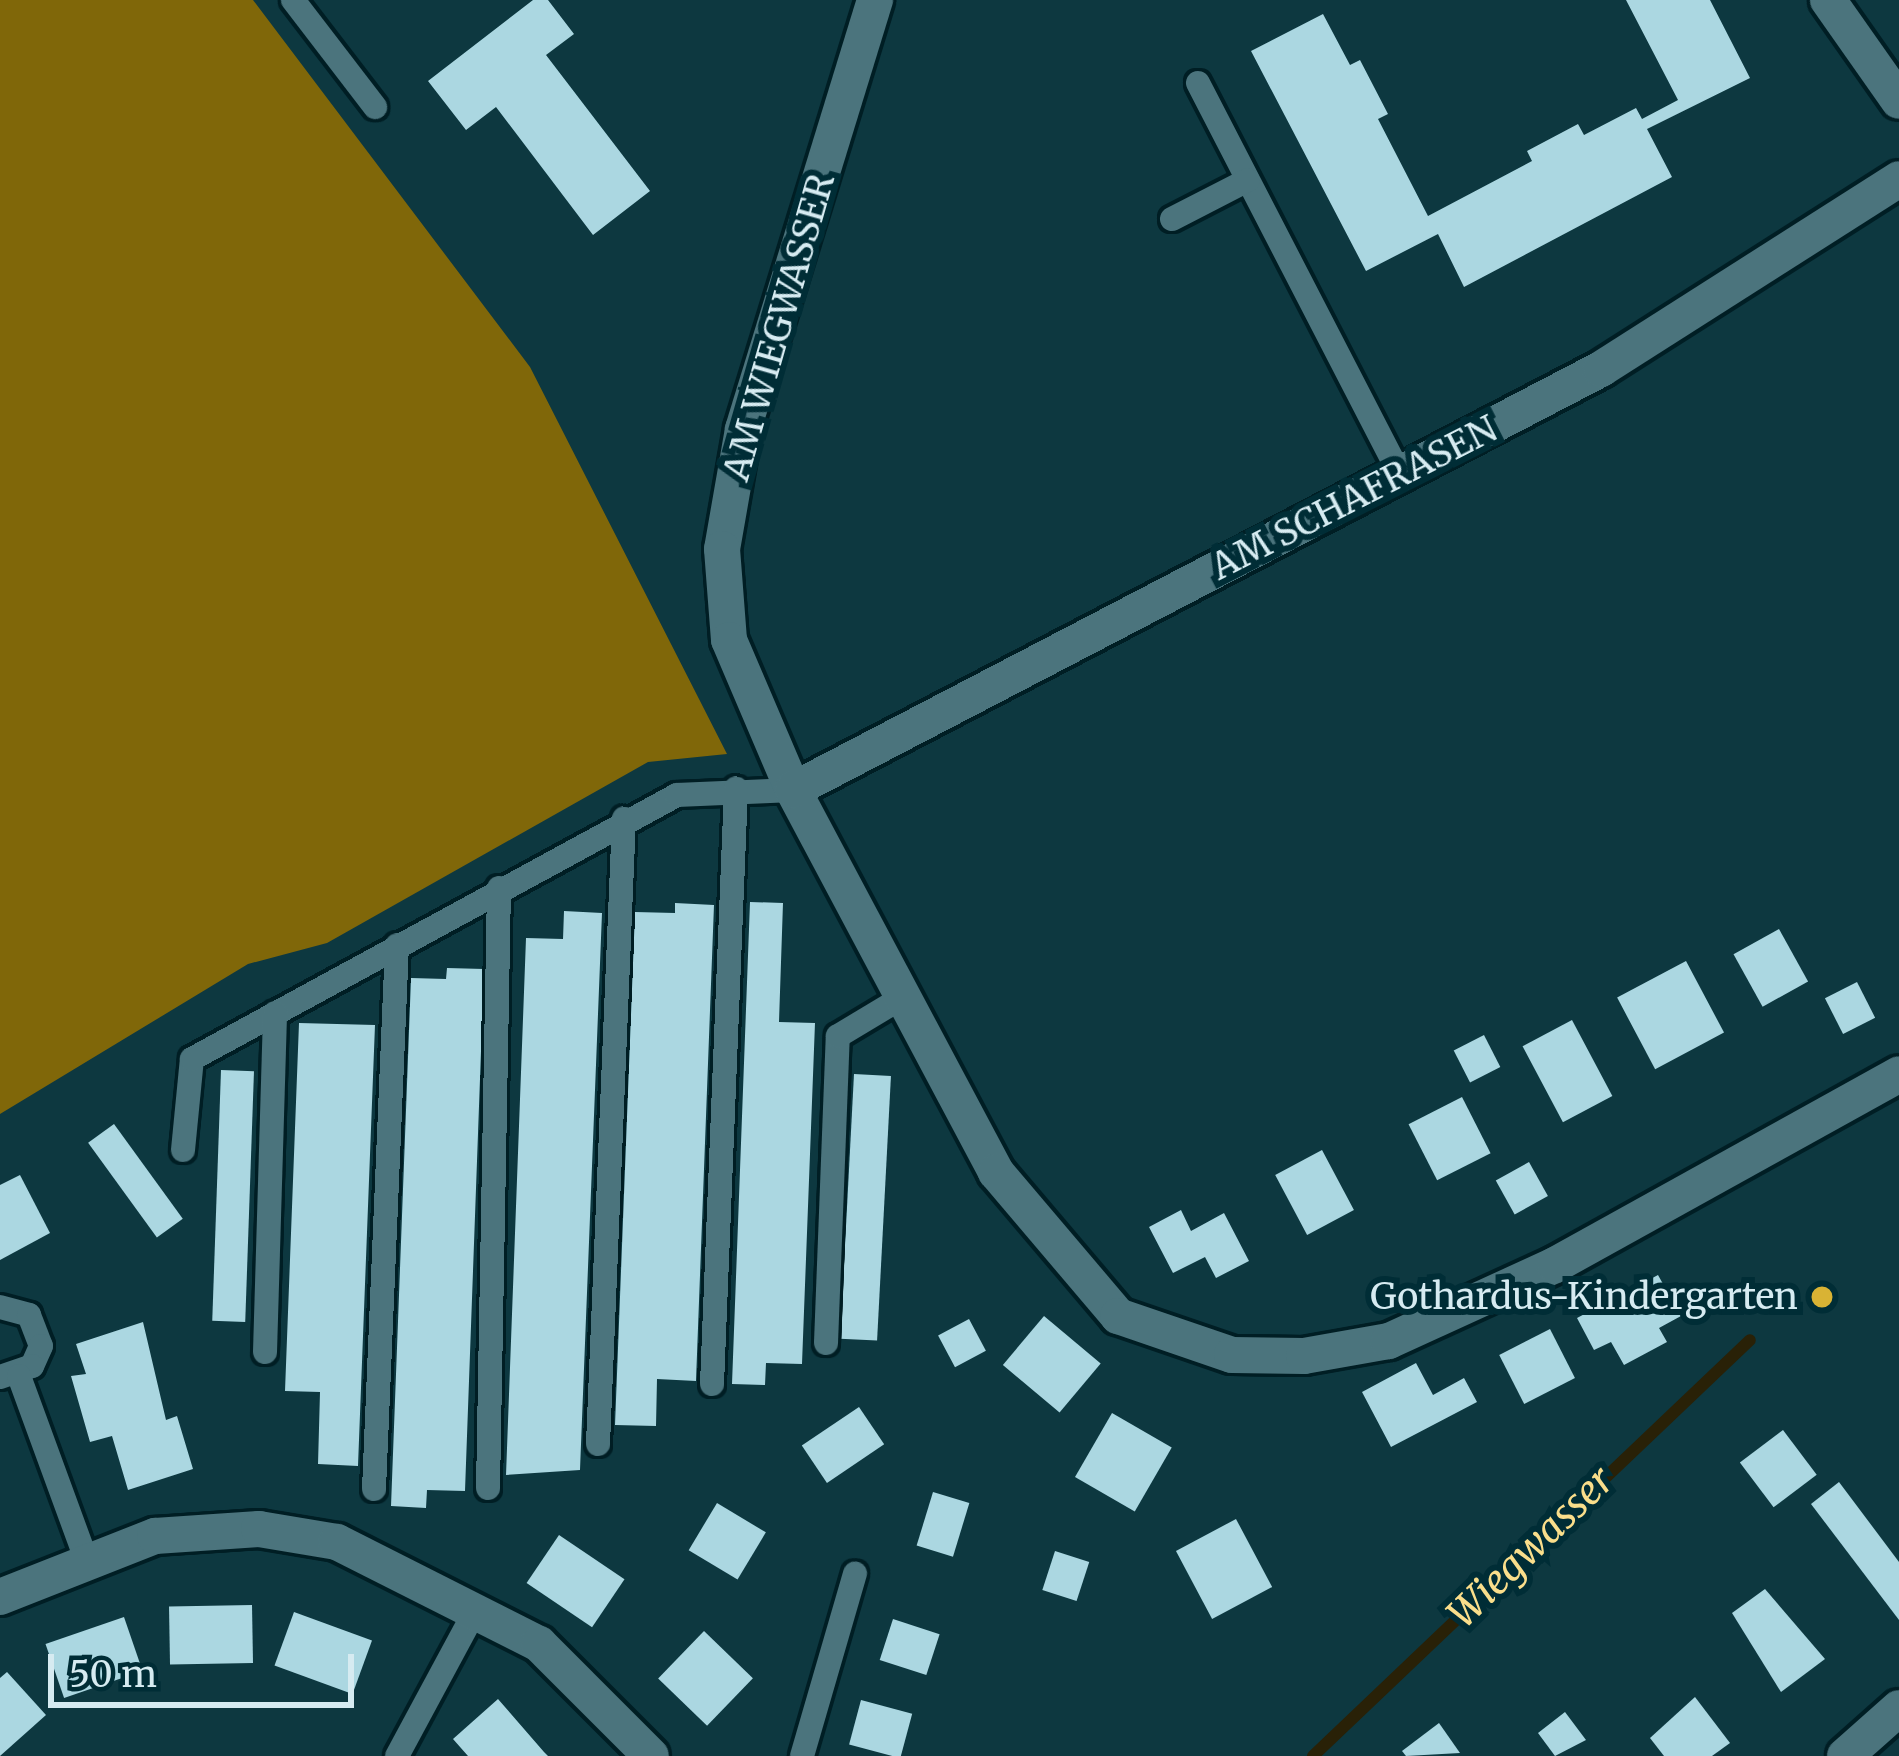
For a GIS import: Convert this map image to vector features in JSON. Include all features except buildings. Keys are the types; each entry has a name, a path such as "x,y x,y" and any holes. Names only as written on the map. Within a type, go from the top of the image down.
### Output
{"street":[{"name":"AM WIEGWASSER","path":"875,0 743,429 722,549 729,640 794,790 996,1172 1040,1232 1118,1316 1232,1355 1304,1355 1389,1342 1556,1265 1899,1074"},
{"path":"1828,0 1899,101"},
{"name":"AM SCHAFRASEN","path":"794,790 1400,474 1702,310 1899,179"},
{"path":"0,1597 155,1536 259,1529 337,1542 539,1644 651,1756"},
{"path":"1845,1756 1899,1708"}],"lane":[{"path":"293,0 375,107"},
{"path":"1198,83 1400,474"},
{"path":"1172,219 1248,180"},
{"path":"183,1150 192,1059 677,795 736,788 794,790"},
{"path":"712,1384 736,788"},
{"path":"598,1444 624,820"},
{"path":"488,1488 499,889"},
{"path":"374,1489 398,945"},
{"path":"826,1343 838,1036 903,998"},
{"path":"265,1352 275,1013"},
{"path":"0,1307 28,1315 40,1335 38,1357 9,1377 87,1562"},
{"path":"802,1756 854,1574"},
{"path":"397,1756 476,1609"}],"shaded area":[{"path":"0,0 253,0 530,367 727,754 648,762 327,943 248,964 0,1114"}],"waterway":[{"name":"Wiegwasser","path":"1313,1756 1750,1340"}],"place":[{"name":"Gothardus-Kindergarten","path":"1822,1297"}]}
